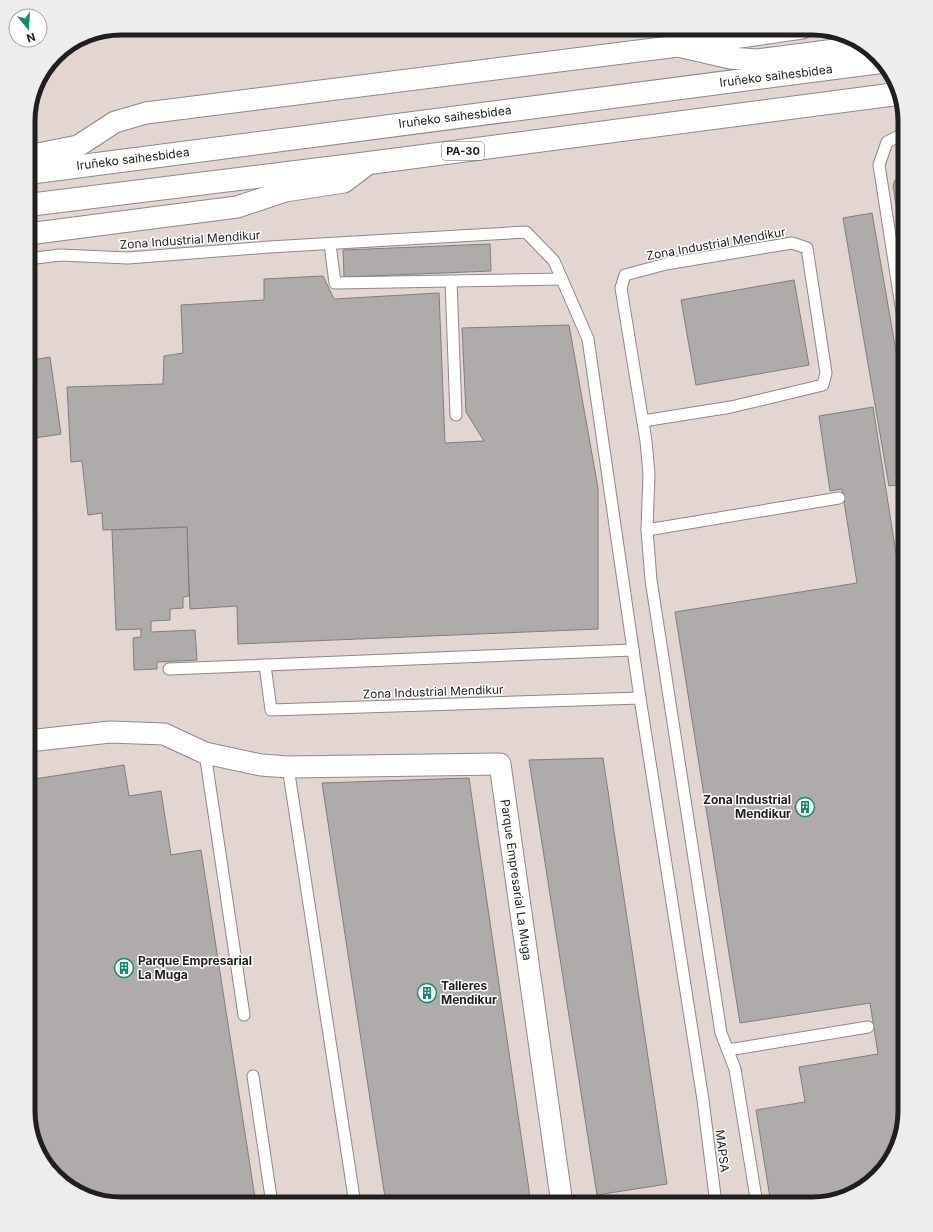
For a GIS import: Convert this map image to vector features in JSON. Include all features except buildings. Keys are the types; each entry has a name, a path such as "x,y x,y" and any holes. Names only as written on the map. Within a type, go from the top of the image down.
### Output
{"highway":[{"name":"Iruñeko saihesbidea","path":"35,171 876,63"},
{"name":"PA-30","path":"35,204 369,163 893,94"}],"street":[{"path":"677,37 705,35"},
{"name":"Iruñeko saihesbidea","path":"35,155 78,146 115,122 146,113 677,37 730,58 757,60 835,50 863,52"},
{"path":"35,233 237,207 285,191 344,182 369,163"},
{"name":"Parque Empresarial La Muga","path":"35,740 110,732 164,734 204,754 261,765 288,767 500,764 561,1197"}],"lane":[{"path":"898,136 887,142 879,165 898,287"},
{"name":"Zona Industrial Mendikur","path":"35,258 60,255 128,258 526,232 554,261 588,339 640,698 703,1100"},
{"name":"Zona Industrial Mendikur","path":"643,421 731,407 823,385 826,373 807,248 792,243 666,264 625,275 621,288 643,421 648,474 647,530 651,580 721,1033 735,1069 755,1197"},
{"path":"330,244 335,283 562,279"},
{"path":"451,280 456,415"},
{"path":"647,530 839,498"},
{"path":"169,669 633,650"},
{"name":"Zona Industrial Mendikur","path":"265,665 271,710 640,698"},
{"path":"204,754 244,1015"},
{"path":"288,767 354,1197"},
{"path":"728,1050 868,1027"},
{"path":"253,1076 271,1197"},
{"name":"MAPSA","path":"703,1100 715,1197"}],"shaded area":[{"path":"116,35 817,35 829,37 850,44 869,56 883,73 889,83 895,99 898,121 898,1116 896,1128 889,1149 877,1168 860,1182 850,1188 834,1194 812,1197 121,1197 99,1194 78,1185 60,1172 50,1159 38,1133 35,1111 35,116 38,99 44,83 56,64 64,56 83,44 104,37"}],"place":[{"name":"Zona Industrial Mendikur","path":"805,807"},
{"name":"Parque Empresarial La Muga","path":"124,968"},
{"name":"Talleres Mendikur","path":"427,993"}]}
